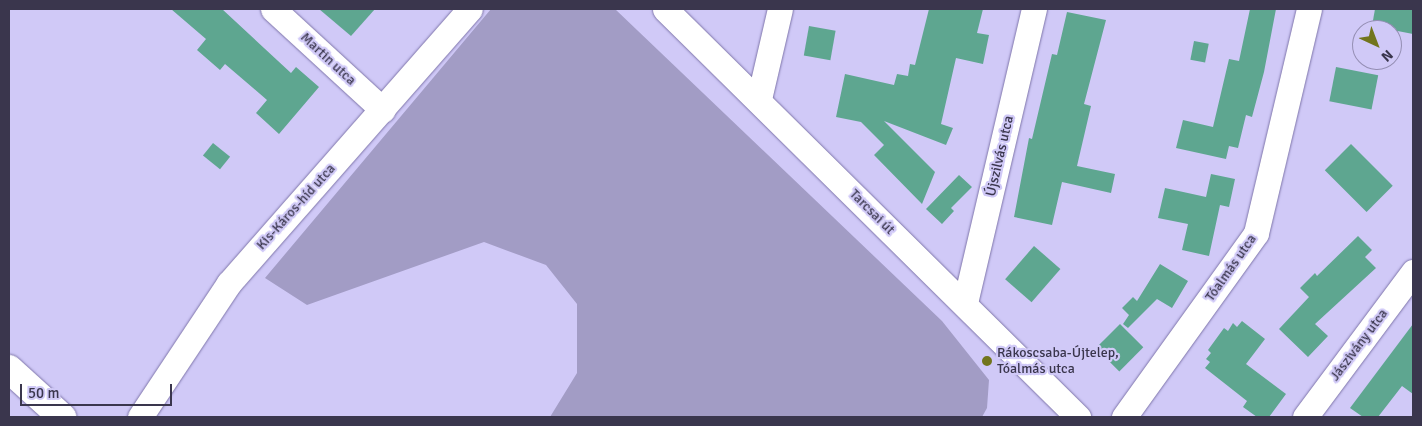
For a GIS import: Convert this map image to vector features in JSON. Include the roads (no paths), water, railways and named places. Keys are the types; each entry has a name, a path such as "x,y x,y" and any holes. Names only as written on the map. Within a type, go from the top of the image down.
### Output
{"main road":[{"path":"9,369 62,417"}],"street":[{"name":"Martin utca","path":"273,9 383,110"},
{"name":"Kis-Káros-híd utca","path":"140,417 229,282 383,110 470,9"},
{"name":"Tarcsai út","path":"665,9 759,99 1078,417"},
{"path":"759,99 780,9"},
{"name":"Újszilvás utca","path":"965,303 1034,9"},
{"name":"Tóalmás utca","path":"1124,417 1256,233 1309,9"},
{"name":"Jászivány utca","path":"1305,417 1413,272"}],"place":[{"name":"Rákoscsaba-Újtelep, Tóalmás utca","path":"987,361"}]}
